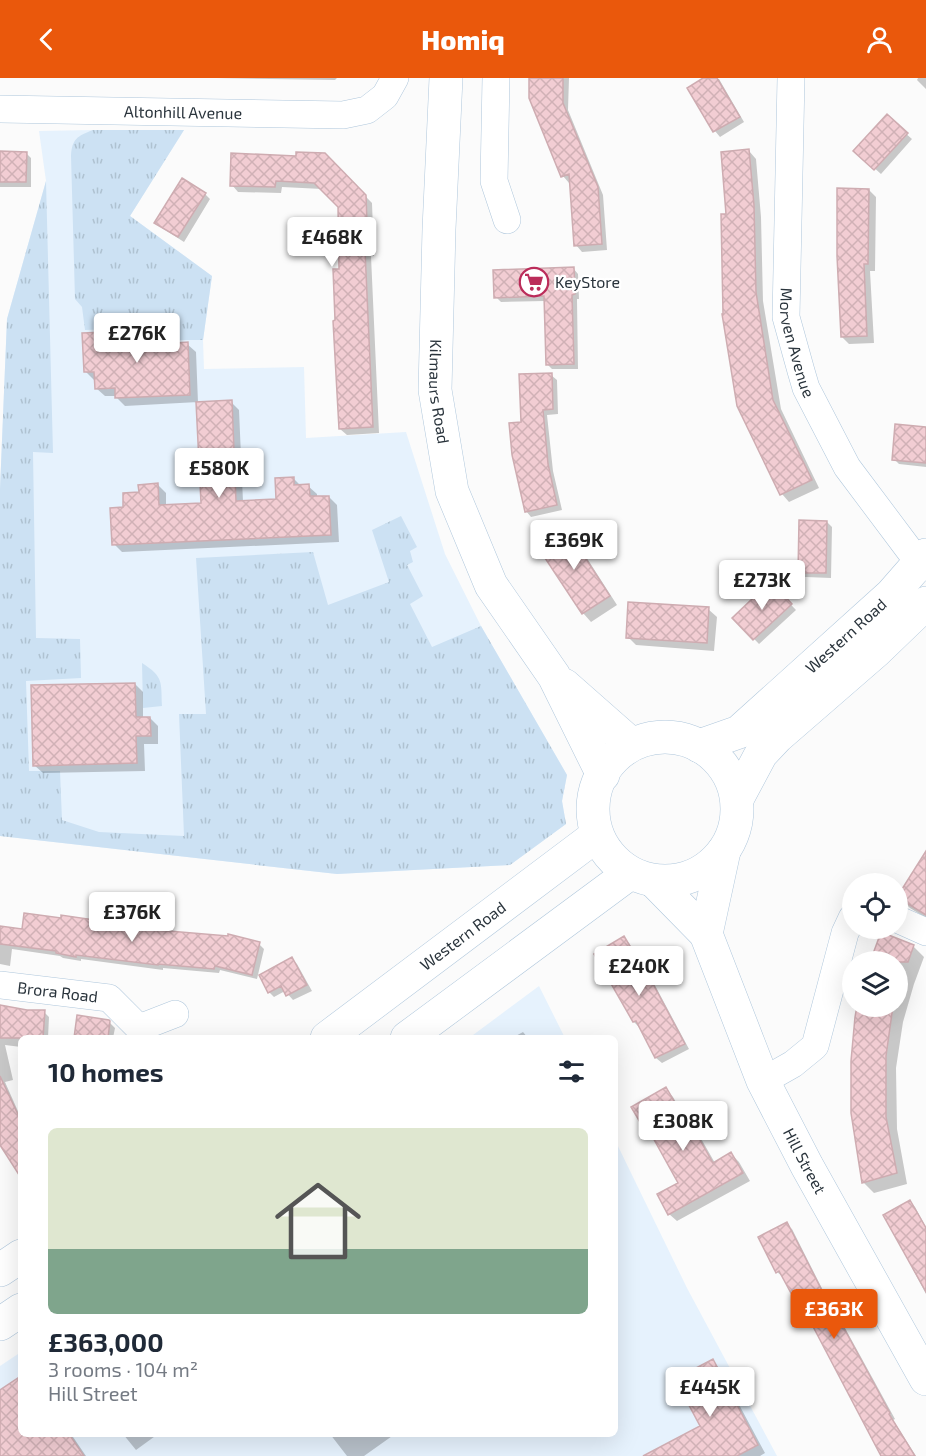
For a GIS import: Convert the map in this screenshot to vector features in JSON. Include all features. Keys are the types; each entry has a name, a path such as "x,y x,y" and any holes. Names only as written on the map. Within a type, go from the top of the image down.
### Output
{"main road":[{"name":"Kilmaurs Road","path":"446,78 435,390 452,491 491,585 554,676 603,775"},
{"name":"Western Road","path":"699,746 739,732 891,595 924,562"},
{"name":"Western Road","path":"737,800 761,754 777,737 875,652 926,603"},
{"name":"Kilmaurs Road","path":"554,676 631,744"},
{"path":"706,934 724,851 736,824 737,800 729,775 713,755 699,746 690,741 665,736 631,744 612,760 596,785 592,810 597,835 610,857 642,877 680,880 706,869 724,851"},
{"name":"Western Road","path":"331,1035 597,835"},
{"path":"411,1035 642,877"},
{"name":"Hill Street","path":"642,877 706,934 763,1082 807,1167 926,1379"},
{"path":"0,1270 18,1258"},
{"path":"0,1324 18,1312"}],"street":[{"name":"Altonhill Avenue","path":"0,109 343,115 367,110 385,96 395,78"},
{"path":"496,78 494,181 507,220"},
{"name":"Morven Avenue","path":"791,78 786,317 789,328 806,388 847,466 910,551 924,562"},
{"path":"908,924 926,932"},
{"path":"763,1082 793,1064 815,1046 843,939"},
{"name":"Brora Road","path":"0,985 109,998 138,1033 176,1014"}],"shaded area":[{"path":"184,130 130,216 212,276 203,340 204,369 304,367 306,438 406,432 445,554 481,626 567,775 562,801 566,824 510,865 337,874 0,836 0,489 7,319 46,181 39,131"},
{"path":"539,986 564,1035 473,1035"},
{"path":"618,1146 687,1288 777,1456 0,1456 0,1366 18,1354 18,1437 618,1437"}],"green space":[{"path":"93,130 184,130 130,216 212,276 203,340 166,340 165,327 85,330 82,307 75,299 71,156 76,139"},
{"path":"46,181 53,453 33,452 36,638 80,639 81,678 26,681 29,771 60,771 62,820 99,832 184,836 179,714 206,714 196,558 313,552 328,605 389,582 372,530 401,516 417,547 410,551 413,562 407,565 423,596 410,604 432,647 481,626 567,775 562,801 566,824 510,865 337,874 0,836 0,489 7,319"},
{"path":"142,663 158,676 162,691 162,706 143,708"}],"building":[{"path":"529,78 563,78 563,103 598,187 602,244 574,246 569,174 561,177 529,98"},
{"path":"703,78 717,78 740,117 713,132 687,88"},
{"path":"887,114 908,133 874,170 853,151"},
{"path":"749,149 754,205 756,292 773,400 812,480 780,495 737,406 722,314 721,214 726,214 721,152"},
{"path":"0,151 27,152 26,182 0,182"},
{"path":"296,152 325,153 366,195 368,250 365,250 373,427 339,429 333,321 335,320 333,269 339,269 338,207 314,183 276,181 275,187 230,186 231,153 296,156"},
{"path":"182,178 206,193 178,237 154,223"},
{"path":"837,188 869,189 868,264 864,264 867,336 841,337 837,256"},
{"path":"574,267 575,294 572,295 574,364 546,365 544,296 494,298 493,270"},
{"path":"162,330 163,344 188,342 190,395 115,398 115,388 95,389 94,372 84,372 82,333"},
{"path":"552,373 553,409 543,410 548,464 557,505 525,512 512,455 509,423 521,422 519,374"},
{"path":"232,400 236,501 276,499 275,478 294,477 294,485 309,484 310,496 329,496 331,535 112,545 110,508 123,507 123,493 139,492 138,485 158,483 159,505 201,503 196,402"},
{"path":"895,424 926,427 926,463 892,460"},
{"path":"799,520 827,521 826,573 798,573"},
{"path":"566,528 610,596 582,614 537,546"},
{"path":"771,581 792,604 753,640 732,618"},
{"path":"628,602 709,607 707,643 626,638"},
{"path":"135,683 136,717 150,717 151,736 136,736 137,763 33,766 31,685"},
{"path":"926,851 926,915 908,904 908,880"},
{"path":"24,913 61,918 61,915 95,920 94,922 157,930 228,936 228,934 260,942 252,975 215,966 214,969 76,955 76,957 56,953 56,951 0,944 0,926 22,929"},
{"path":"624,936 645,969 685,1044 655,1058 636,1021 633,1022 594,954"},
{"path":"878,939 899,939 914,945 908,962 908,951 874,951"},
{"path":"292,957 307,985 286,996 281,986 268,993 259,975"},
{"path":"0,1005 27,1010 45,1010 43,1035 0,1038"},
{"path":"77,1015 110,1021 108,1035 74,1035"},
{"path":"855,1017 891,1017 886,1056 886,1117 897,1173 862,1183 851,1113 851,1061"},
{"path":"0,1076 18,1115 18,1173 0,1145"},
{"path":"666,1087 685,1120 688,1119 713,1163 731,1152 743,1173 668,1215 657,1194 678,1183 647,1127 644,1129 631,1107"},
{"path":"910,1200 926,1228 926,1292 883,1215"},
{"path":"787,1222 838,1322 840,1321 889,1414 915,1456 881,1456 809,1319 806,1321 779,1271 776,1273 758,1237"},
{"path":"713,1359 758,1445 737,1456 643,1456 700,1426 675,1379"},
{"path":"18,1378 18,1437 71,1437 84,1456 0,1456 0,1390"}],"place":[{"name":"KeyStore","path":"534,282"}]}
